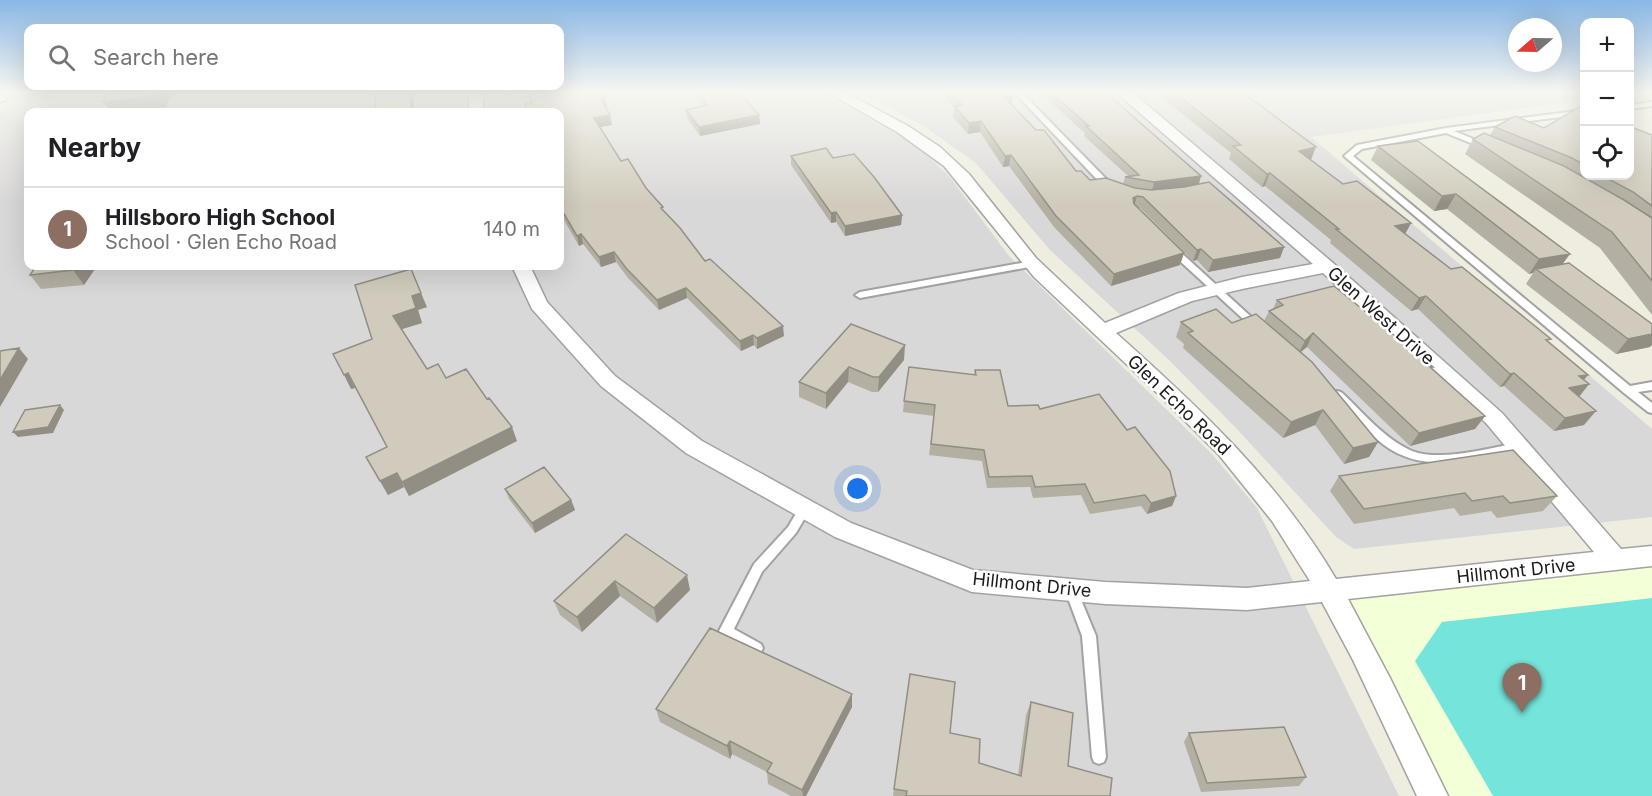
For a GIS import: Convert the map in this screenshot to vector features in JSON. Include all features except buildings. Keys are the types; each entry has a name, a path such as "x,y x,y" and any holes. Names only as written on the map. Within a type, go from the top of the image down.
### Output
{"street":[{"name":"Glen Echo Road","path":"902,129 933,149 962,175 1032,264 1211,432 1279,513 1331,591 1433,796"},
{"name":"Glen West Drive","path":"1165,129 1225,184 1327,267 1494,418 1616,560"},
{"path":"1102,331 1186,297 1327,267"},
{"name":"Hillmont Drive","path":"524,270 540,305 608,381 694,447 843,530 972,581 1071,590 1247,599 1652,556"}],"lane":[{"path":"1052,129 1103,183 1114,191"},
{"path":"1453,129 1360,147 1348,156 1652,409"},
{"path":"1446,130 1496,152"},
{"path":"1164,242 1263,333"},
{"path":"860,295 1032,264"},
{"path":"1628,390 1652,386"},
{"path":"1328,388 1392,444 1410,455 1432,459 1518,447"},
{"path":"756,648 726,631 758,568 792,530 805,508"},
{"path":"1071,590 1089,636 1099,757"}],"shaded area":[{"path":"0,129 24,129 24,270 564,270 564,129 888,129 916,145 949,176 1009,256 1212,454 1257,508 1399,796 0,796"},
{"path":"928,129 1369,129 1311,137 1652,429 1652,517 1354,549 1336,537 1236,428 1169,360 1050,250 976,163"},
{"path":"1652,556 1652,796 1433,796 1331,591"},
{"path":"1652,598 1652,796 1493,796 1415,661 1442,622"}],"place":[{"name":"Hillsboro High School","path":"1522,713"}]}
